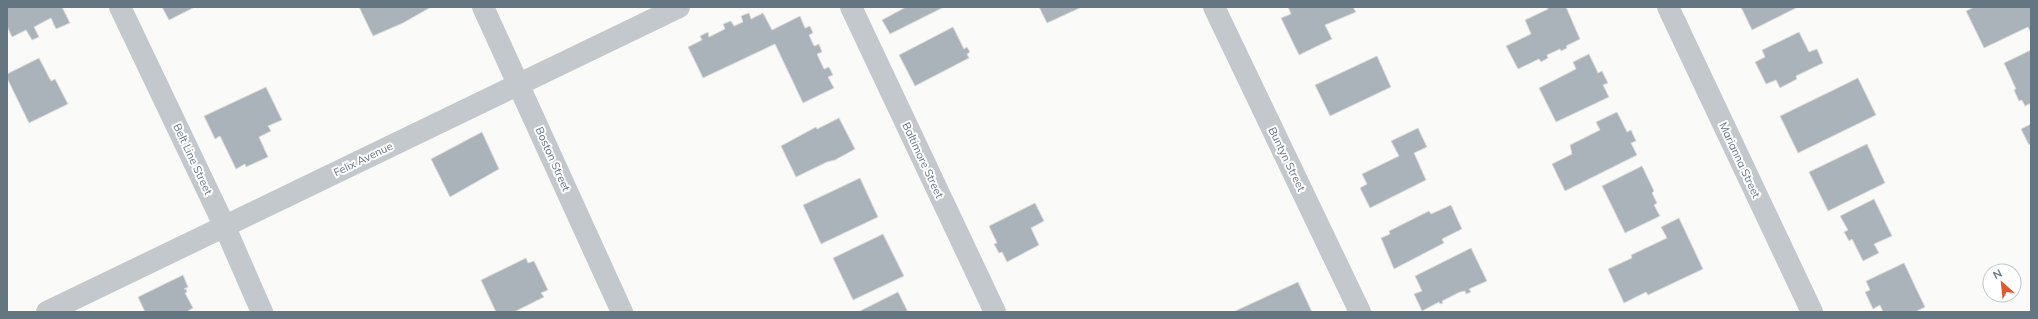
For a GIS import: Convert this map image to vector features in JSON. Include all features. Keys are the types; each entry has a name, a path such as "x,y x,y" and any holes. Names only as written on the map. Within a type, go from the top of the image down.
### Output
{"street":[{"name":"Belt Line Street","path":"120,7 224,225 262,312"},
{"name":"Boston Street","path":"483,7 622,312"},
{"name":"Felix Avenue","path":"47,312 224,225 679,7"},
{"name":"Baltimore Street","path":"851,7 995,312"},
{"name":"Buntyn Street","path":"1214,7 1360,312"},
{"name":"Marianna Street","path":"1668,7 1812,312"}],"building":[{"path":"7,7 62,7 70,23 56,29 51,18 34,27 39,37 32,40 26,30 12,37 7,26"},
{"path":"162,7 195,7 169,20"},
{"path":"359,7 431,7 403,23 373,36"},
{"path":"906,7 944,7 890,34 882,20"},
{"path":"1039,7 1082,7 1047,23"},
{"path":"1288,7 1353,7 1356,12 1325,25 1332,39 1299,55 1281,18 1291,14"},
{"path":"1547,7 1566,7 1580,39 1566,46 1567,48 1561,51 1560,49 1547,55 1548,58 1541,62 1539,59 1518,69 1506,46 1531,34 1525,20 1548,9"},
{"path":"1741,7 1798,7 1752,30"},
{"path":"1974,7 2031,7 2031,33 2028,27 1984,48 1966,11"},
{"path":"749,13 751,19 763,13 772,30 800,16 805,28 810,26 813,33 809,35 814,46 819,44 822,52 817,54 824,69 829,67 833,75 828,77 834,88 803,103 775,44 703,78 688,47 702,40 700,36 708,32 709,37 725,29 723,24 731,21 734,26 743,22 741,16"},
{"path":"953,27 964,49 967,47 970,52 967,54 969,58 915,86 899,55"},
{"path":"1799,32 1809,52 1817,49 1823,63 1796,76 1797,79 1780,88 1776,80 1766,84 1755,62 1765,57 1762,50"},
{"path":"2031,50 2031,103 2025,106 2022,100 2019,101 2014,90 2016,89 2004,63"},
{"path":"1589,54 1598,73 1602,71 1608,83 1603,85 1609,97 1556,122 1539,88 1576,69 1573,62"},
{"path":"1377,56 1391,87 1330,116 1315,85"},
{"path":"39,58 51,81 55,79 68,104 29,123 7,78 7,74"},
{"path":"1858,78 1876,115 1798,153 1780,116"},
{"path":"266,87 282,120 268,126 271,131 259,137 268,157 246,167 245,164 236,169 220,136 215,139 204,116"},
{"path":"1617,112 1627,132 1631,130 1636,141 1631,143 1637,155 1565,191 1552,164 1572,154 1570,145 1600,130 1596,122"},
{"path":"839,118 855,149 835,160 827,162 796,177 781,146 816,127 817,129"},
{"path":"2031,124 2031,143 2029,145 2021,129"},
{"path":"1418,128 1427,147 1414,153 1426,180 1370,208 1360,188 1367,184 1362,174 1399,156 1391,141"},
{"path":"482,132 499,169 450,197 431,159"},
{"path":"1867,144 1885,183 1828,211 1809,172"},
{"path":"1642,166 1654,191 1652,193 1657,203 1654,205 1660,216 1625,233 1602,186"},
{"path":"860,178 878,217 821,244 803,205"},
{"path":"1874,199 1892,236 1874,244 1879,253 1863,261 1852,239 1849,241 1844,232 1848,230 1840,216"},
{"path":"1035,203 1044,221 1031,228 1039,245 1007,262 1002,252 999,253 994,244 997,243 989,226"},
{"path":"1451,205 1462,229 1442,239 1444,243 1394,269 1381,238 1390,234 1389,231 1429,211 1431,214"},
{"path":"1679,218 1703,269 1648,295 1646,292 1624,303 1608,269 1632,258 1631,255 1667,238 1661,227"},
{"path":"883,234 904,276 853,300 833,258"},
{"path":"1471,248 1487,281 1469,289 1471,292 1466,294 1465,291 1460,292 1442,301 1443,303 1440,304 1439,302 1422,311 1414,294 1422,291 1415,276"},
{"path":"526,258 528,263 534,261 548,290 541,293 544,297 514,312 496,312 481,280"},
{"path":"1904,263 1925,307 1915,312 1883,312 1880,305 1873,309 1865,292 1870,290 1866,281"},
{"path":"183,275 188,287 184,289 186,289 187,292 185,293 193,308 186,312 145,312 138,297"},
{"path":"1298,282 1312,312 1233,312"},
{"path":"898,292 908,312 858,312"}]}
